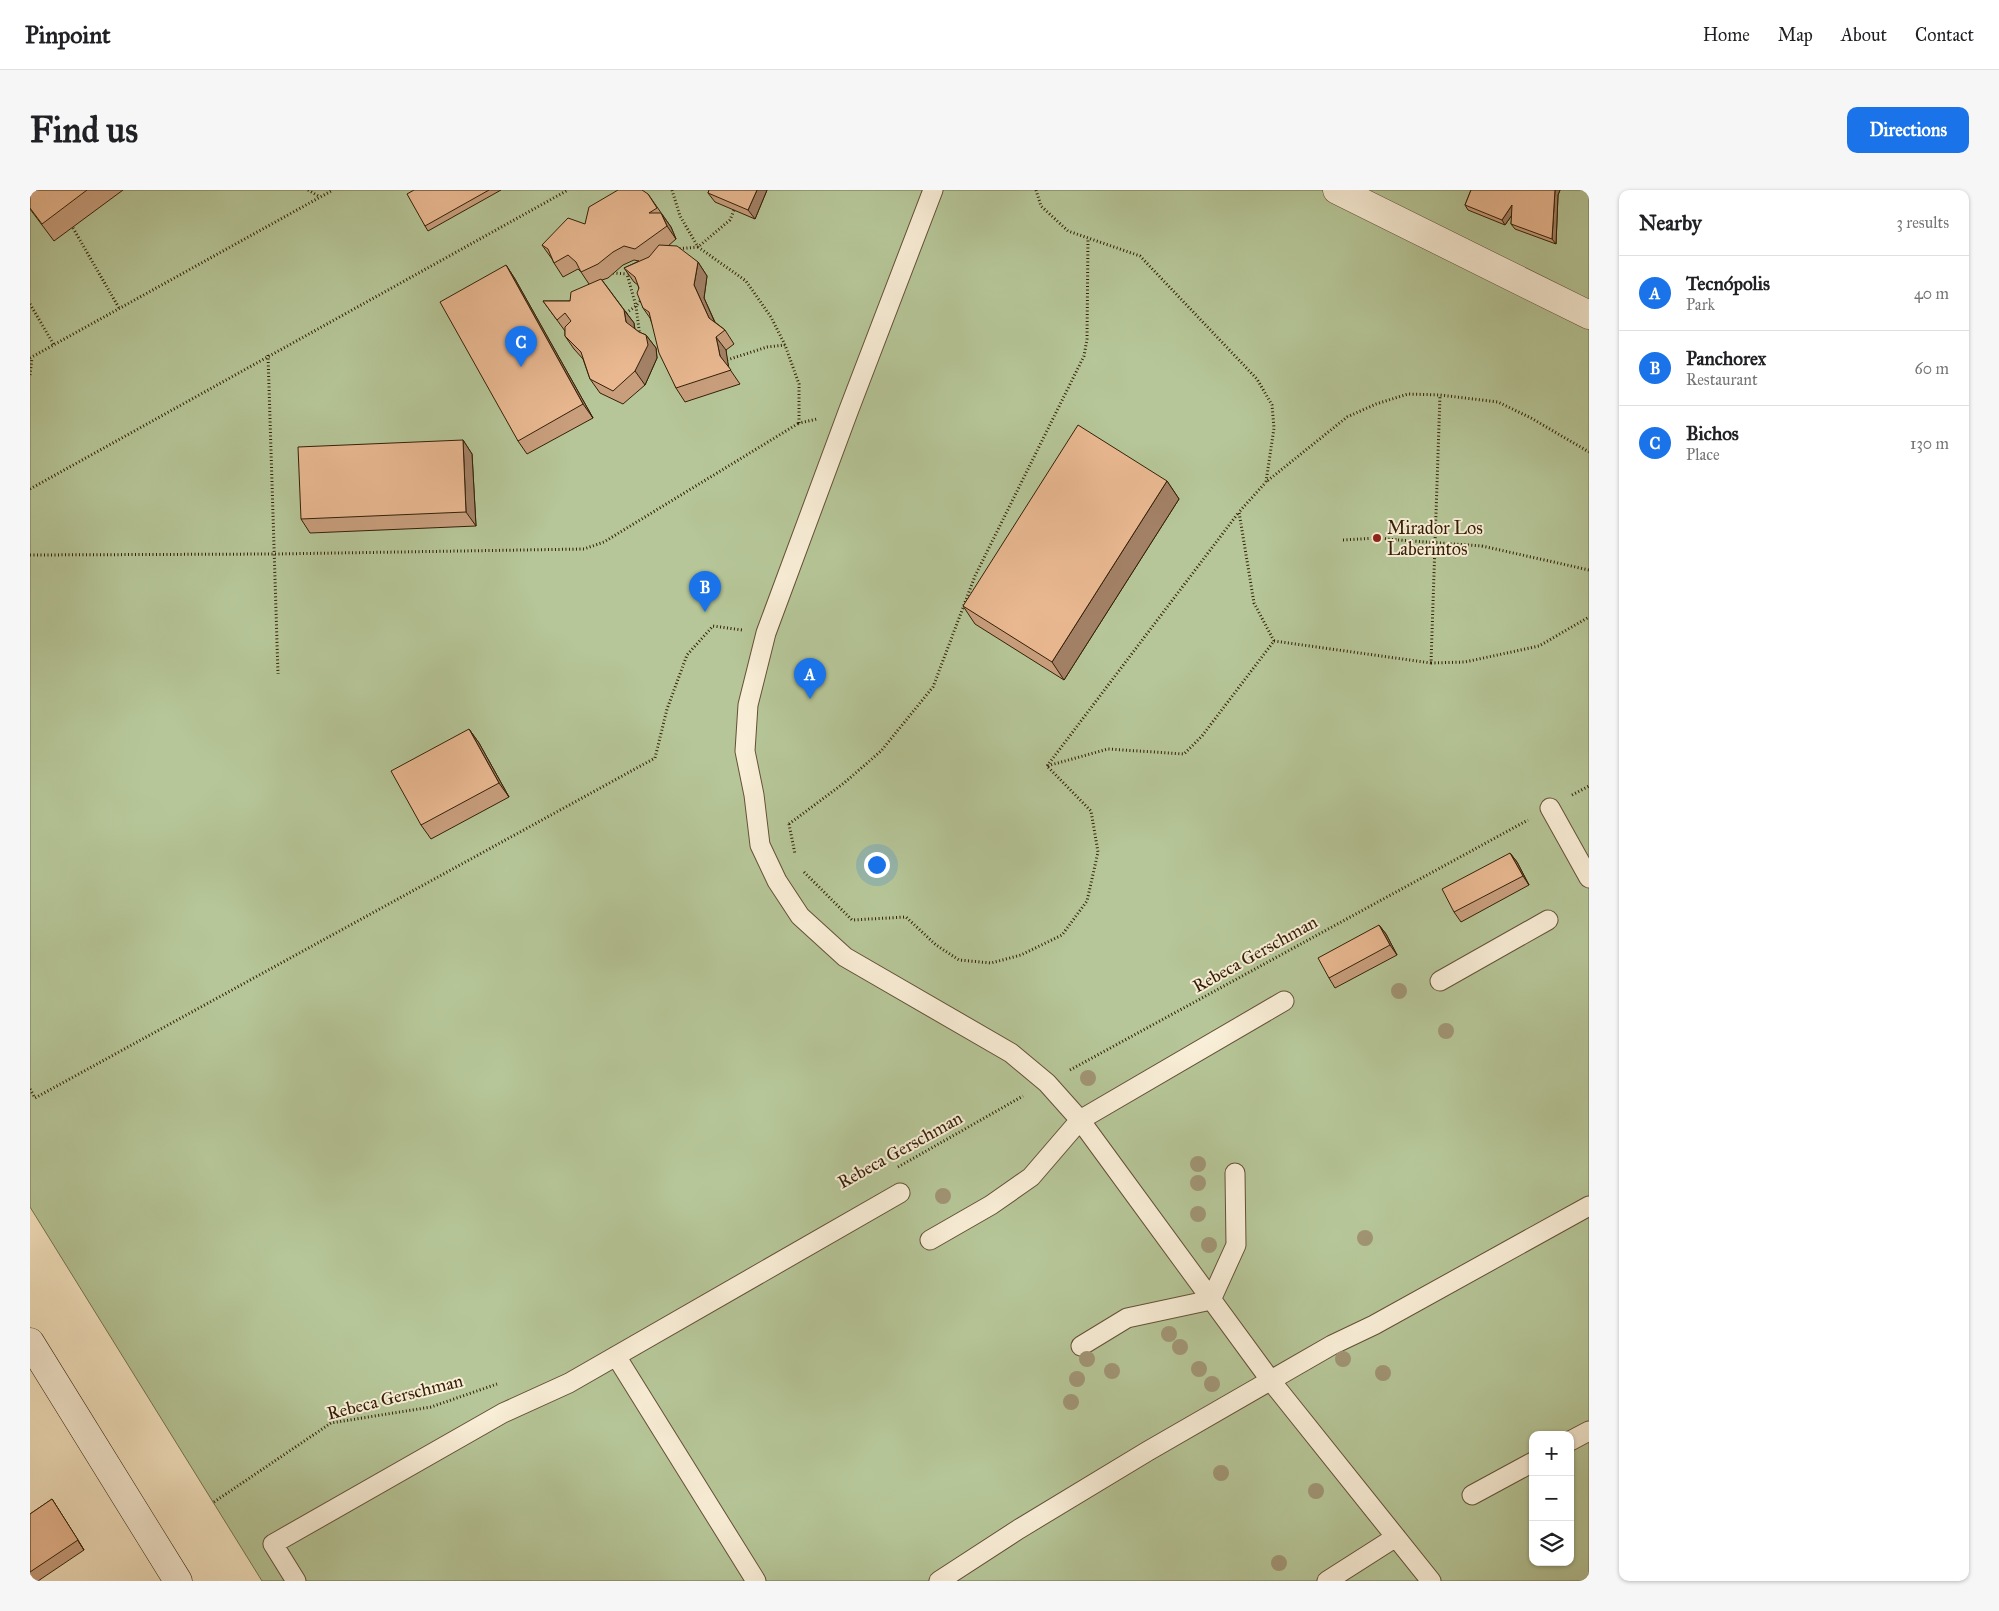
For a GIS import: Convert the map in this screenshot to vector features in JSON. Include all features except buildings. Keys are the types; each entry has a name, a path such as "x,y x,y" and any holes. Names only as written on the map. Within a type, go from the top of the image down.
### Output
{"street":[{"path":"1337,190 1589,315"},
{"path":"30,1342 178,1581"}],"lane":[{"path":"934,190 848,412 766,633 748,705 745,751 754,796 760,845 777,881 800,916 845,957 1010,1052 1047,1083 1080,1120 1271,1382 1431,1581"},
{"path":"1550,808 1589,878"},
{"path":"1440,981 1548,920"},
{"path":"930,1240 991,1205 1031,1177 1080,1120 1284,1001"},
{"path":"1211,1300 1236,1245 1235,1173"},
{"path":"296,1581 273,1544 503,1413 569,1383 900,1192"},
{"path":"939,1581 1110,1474 1332,1345 1374,1324 1589,1206"},
{"path":"1081,1346 1127,1318 1211,1300"},
{"path":"616,1356 756,1581"},
{"path":"1574,1439 1589,1431"},
{"path":"1472,1495 1529,1464"},
{"path":"1327,1581 1396,1537"}],"path":[{"path":"308,190 320,197"},
{"path":"30,375 31,358 333,190"},
{"path":"30,489 268,355 568,190"},
{"path":"672,190 680,216 698,247 746,281 771,317 785,345 799,384 799,423"},
{"path":"1036,190 1041,206 1068,231 1140,256 1257,379 1272,405 1274,428 1266,482"},
{"path":"670,250 698,247 730,220 734,210"},
{"path":"73,228 119,308"},
{"path":"760,845 844,783 881,751 934,687 975,576 1084,356 1087,339 1088,238"},
{"path":"613,273 627,274 640,270"},
{"path":"627,274 636,306 640,340"},
{"path":"626,313 646,295"},
{"path":"30,304 54,345"},
{"path":"727,360 767,347 785,345"},
{"path":"268,355 278,674"},
{"path":"1047,766 1239,512 1266,482 1347,416 1408,394 1440,395 1498,402 1589,452"},
{"path":"1431,664 1440,395"},
{"path":"30,555 275,554 584,548 604,542 799,423 848,412"},
{"path":"1239,512 1254,603 1274,641"},
{"path":"1342,540 1377,538 1482,546 1589,570"},
{"path":"1274,641 1431,664 1465,662 1539,646 1589,617"},
{"path":"30,1089 35,1098 655,758 668,709 687,656 713,626 766,633"},
{"path":"1047,766 1108,749 1184,754 1202,736 1274,641"},
{"path":"803,871 852,920 906,917 936,945 960,960 991,963 1021,955 1062,936 1087,901 1098,852 1091,812 1047,766"},
{"name":"Rebeca Gerschman","path":"891,1170 1589,786"},
{"path":"789,824 795,856"},
{"name":"Rebeca Gerschman","path":"214,1502 331,1423 431,1406 501,1383"}],"green space":[{"path":"30,190 1589,190 1589,1581 262,1581 30,1207"}],"place":[{"name":"Bichos","path":"521,367"},
{"name":"Mirador Los Laberintos","path":"1377,538"},
{"name":"Panchorex","path":"705,612"},
{"name":"Tecnópolis","path":"810,699"}]}
